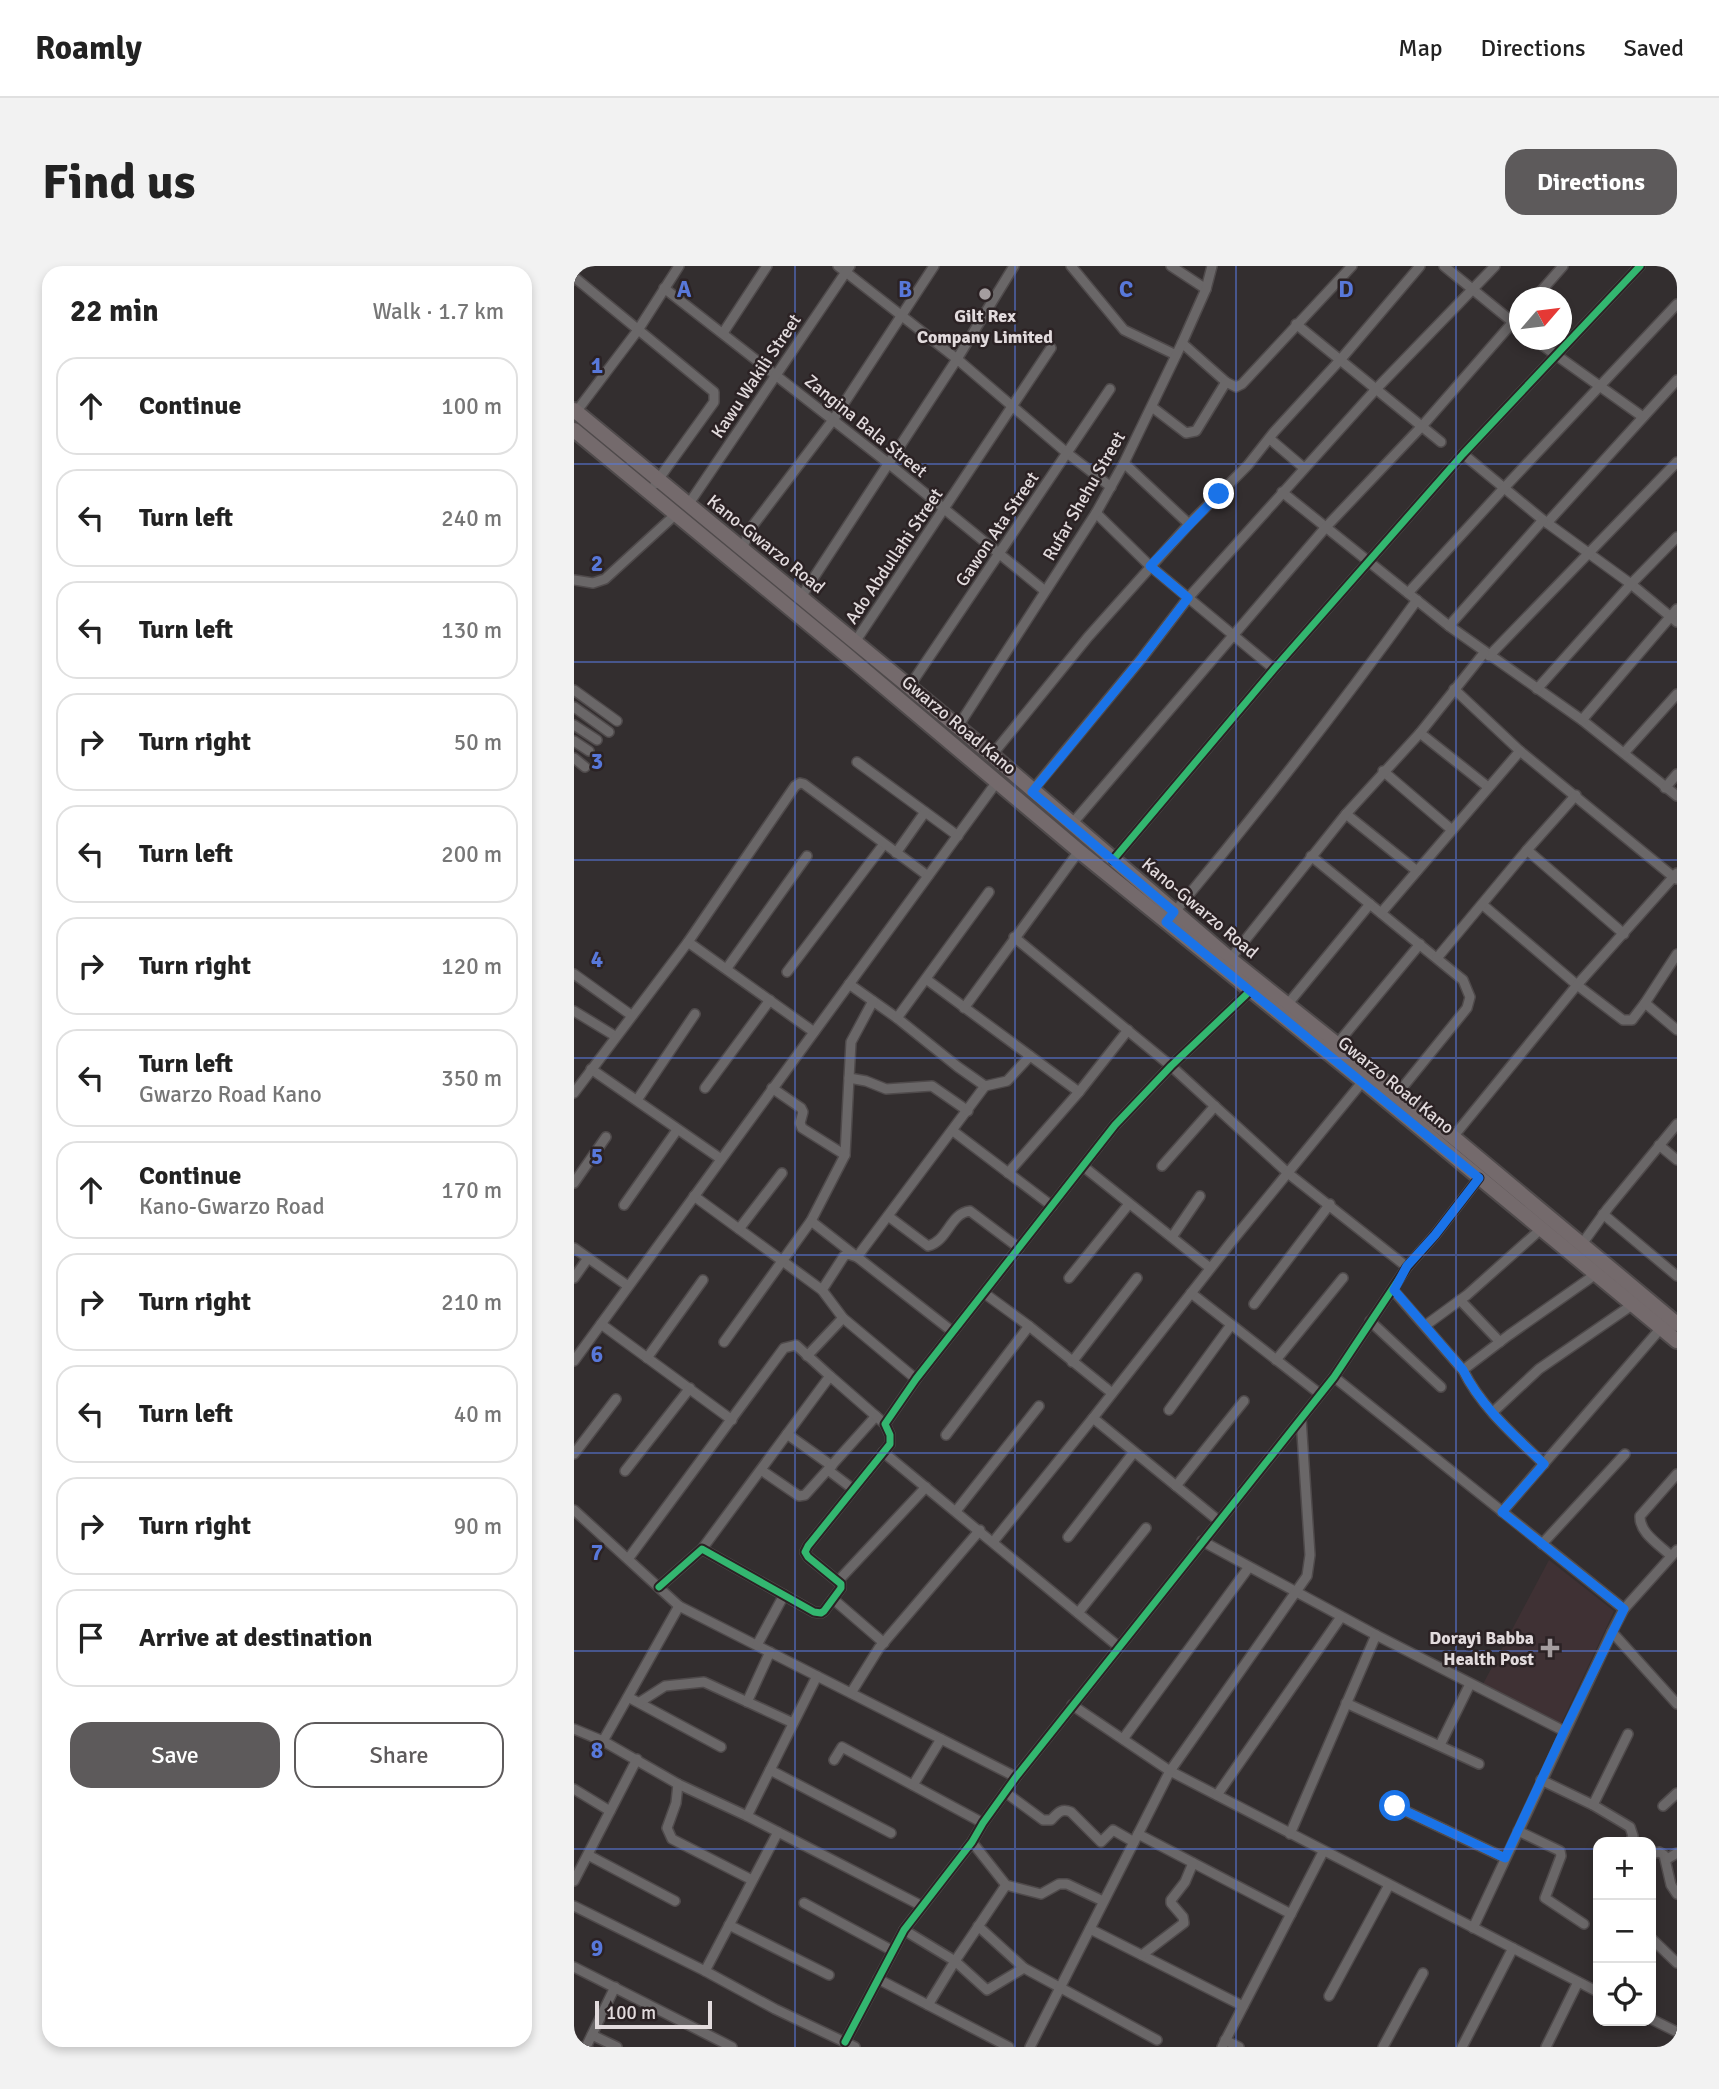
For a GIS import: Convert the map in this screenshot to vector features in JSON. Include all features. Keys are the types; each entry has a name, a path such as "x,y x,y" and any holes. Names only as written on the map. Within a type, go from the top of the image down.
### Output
{"main road":[{"name":"Kano-Gwarzo Road","path":"575,411 654,486 688,505 743,548 992,755 1113,860 1170,917 1230,960 1453,1137 1677,1324"},
{"name":"Gwarzo Road Kano","path":"574,430 654,486 676,514 853,660 996,783 1079,851 1170,917 1249,992 1363,1081 1677,1341"}],"street":[{"path":"723,333 767,266"},
{"path":"743,548 754,524 833,420 934,266"},
{"path":"801,597 957,359 1014,266"},
{"path":"1071,266 1124,330 1175,355"},
{"path":"1171,266 1206,289"},
{"name":"Rufar Shehu Street","path":"957,728 1096,513 1124,463 1182,343 1206,289 1212,266"},
{"path":"1182,343 1226,382 1236,387 1242,384 1352,266"},
{"path":"992,755 1088,636 1270,439 1420,266"},
{"path":"1444,266 1509,319"},
{"path":"1032,792 1188,598 1377,388 1494,266"},
{"path":"1545,287 1563,266"},
{"path":"1113,860 1274,669 1462,454 1640,266"},
{"path":"575,411 638,330 674,268"},
{"path":"844,268 1111,486"},
{"name":"Kawu Wakili Street","path":"688,505 844,268"},
{"path":"574,276 710,388 716,397 654,486"},
{"name":"Zangina Bala Street","path":"664,288 888,463 1045,591"},
{"path":"1408,593 1677,304"},
{"path":"1296,324 1441,442"},
{"path":"1071,825 1326,527 1509,333"},
{"name":"Ado Abdullahi Street","path":"855,642 1051,348"},
{"path":"1548,350 1643,417"},
{"path":"1450,626 1677,380"},
{"path":"1152,407 1186,433 1192,433 1196,431 1226,382"},
{"name":"Gawon Ata Street","path":"909,687 1110,389"},
{"path":"1270,439 1304,468"},
{"path":"1462,454 1545,522 1631,584 1673,619"},
{"path":"1230,960 1311,856 1383,771 1420,733 1454,689 1677,462"},
{"path":"1124,463 1189,524"},
{"path":"1282,492 1450,626 1581,720 1677,796"},
{"path":"1096,513 1150,566 1274,669"},
{"path":"574,580 593,583 605,579 676,514"},
{"path":"1537,690 1631,584 1677,537"},
{"path":"1170,917 1293,767 1417,600"},
{"path":"1581,720 1673,619 1677,609"},
{"path":"1453,1137 1577,985 1676,877 1520,751 1454,689"},
{"path":"574,690 617,722"},
{"path":"1625,753 1677,694"},
{"path":"574,707 609,732"},
{"path":"574,725 597,740"},
{"path":"1420,733 1489,787"},
{"path":"574,741 589,751"},
{"path":"1381,913 1520,751"},
{"path":"574,758 585,767"},
{"path":"857,762 958,836"},
{"path":"1383,771 1452,830"},
{"path":"1665,788 1677,774"},
{"path":"574,1093 688,942 800,783 928,876"},
{"path":"574,1362 996,783"},
{"path":"1437,957 1576,795"},
{"path":"896,853 925,812"},
{"path":"1346,814 1416,871"},
{"path":"787,972 884,844"},
{"path":"1527,850 1624,934"},
{"path":"964,1007 1079,851"},
{"path":"727,968 807,856"},
{"path":"1311,856 1437,957 1462,980 1470,997 1467,1007 1398,1093"},
{"path":"897,1018 989,892"},
{"path":"1287,1005 1370,904"},
{"path":"1483,905 1577,985 1628,1021 1645,1003 1677,954"},
{"path":"1014,937 1171,1066 1289,1174 1407,1266"},
{"path":"688,942 814,1032"},
{"path":"1337,1044 1420,944"},
{"path":"574,974 631,1015"},
{"path":"926,979 1079,1092"},
{"path":"849,984 985,1086"},
{"path":"885,1424 916,1378 1115,1125 1171,1066 1249,992"},
{"path":"705,1088 770,1000"},
{"path":"724,1342 811,1221 845,1155 851,1042 873,1001"},
{"path":"1645,1003 1677,1030"},
{"path":"574,1011 615,1036"},
{"path":"637,1100 695,1014"},
{"path":"1007,1173 1079,1092 1128,1030"},
{"path":"857,1257 985,1086 1007,1081 1030,1056"},
{"path":"592,1069 721,1159"},
{"path":"849,1078 886,1089 932,1086 968,1111"},
{"path":"993,1542 1210,1268 1363,1081"},
{"path":"772,1088 801,1108 802,1128 845,1155"},
{"path":"1162,1166 1215,1106"},
{"path":"1582,1244 1603,1214 1677,1124"},
{"path":"624,1205 677,1130"},
{"path":"953,1131 1052,1206"},
{"path":"574,1182 606,1137"},
{"path":"1659,1145 1677,1160"},
{"path":"1084,1167 1210,1268"},
{"path":"739,1229 782,1173"},
{"path":"845,2042 904,1930 972,1842 983,1822 1016,1777 1334,1377 1370,1321 1394,1290 1407,1266 1479,1178"},
{"path":"694,1196 822,1290 843,1318 916,1378"},
{"path":"1172,1237 1200,1196"},
{"path":"1069,1278 1129,1204"},
{"path":"1254,1304 1330,1204"},
{"path":"888,1216 928,1246 936,1244 942,1238 959,1214 970,1211 1019,1248"},
{"path":"1603,1214 1677,1276"},
{"path":"811,1221 953,1332"},
{"path":"1426,1325 1461,1300 1541,1229"},
{"path":"574,1248 628,1286"},
{"path":"822,1290 844,1256 848,1254 857,1257"},
{"path":"574,1278 589,1258"},
{"path":"1463,1370 1595,1274"},
{"path":"1072,1362 1137,1278"},
{"path":"1276,1360 1343,1278"},
{"path":"647,1358 703,1280"},
{"path":"1394,1290 1463,1370 1469,1383 1493,1412 1544,1464"},
{"path":"984,1293 1112,1393"},
{"path":"1191,1293 1320,1394"},
{"path":"1461,1300 1500,1342"},
{"path":"1493,1412 1539,1369 1632,1305"},
{"path":"807,1356 843,1318"},
{"path":"1370,1321 1441,1387"},
{"path":"601,1324 732,1420"},
{"path":"1169,1410 1231,1325"},
{"path":"946,1435 1028,1326"},
{"path":"1502,1512 1661,1328"},
{"path":"628,1559 785,1348 796,1345 885,1424 890,1435 890,1444 805,1552 838,1581 841,1588 821,1613 814,1612 702,1549"},
{"path":"659,1587 702,1549 830,1376"},
{"path":"1334,1377 1624,1609"},
{"path":"625,1471 690,1388"},
{"path":"574,1453 616,1399"},
{"path":"1176,1486 1244,1401"},
{"path":"956,1511 1039,1406"},
{"path":"761,1470 802,1497 876,1416"},
{"path":"1093,1418 1219,1521"},
{"path":"1030,2047 1170,1771 1307,1576 1310,1555 1301,1418"},
{"path":"787,1434 853,1489"},
{"path":"883,1452 1119,1647"},
{"path":"1068,1537 1134,1452"},
{"path":"1542,1544 1625,1454"},
{"path":"1473,1928 1624,1609 1674,1553 1639,1524 1640,1516 1677,1474"},
{"path":"838,1581 926,1487"},
{"path":"574,1510 679,1606 1016,1777"},
{"path":"1078,1613 1146,1528"},
{"path":"851,1693 884,1643 980,1531"},
{"path":"1202,1541 1341,1617 1564,1731"},
{"path":"1123,1739 1249,1567"},
{"path":"757,1645 784,1595"},
{"path":"833,1599 884,1643"},
{"path":"603,1741 679,1606"},
{"path":"1217,1795 1341,1617"},
{"path":"1612,1632 1676,1701"},
{"path":"1290,1834 1376,1635"},
{"path":"747,1702 770,1652"},
{"path":"747,1816 817,1676"},
{"path":"640,1702 665,1686 704,1682 793,1723"},
{"path":"1440,1745 1470,1684"},
{"path":"628,1697 722,1747"},
{"path":"1346,1703 1479,1764"},
{"path":"1072,1705 1170,1771 1593,1990"},
{"path":"574,1729 603,1741 678,1784 747,1816 922,1906"},
{"path":"1593,1805 1628,1734"},
{"path":"913,1785 941,1739"},
{"path":"834,1760 842,1747 983,1822"},
{"path":"574,1881 637,1759"},
{"path":"770,1770 891,1833"},
{"path":"1541,1780 1593,1805 1630,1827 1633,1832 1632,1837"},
{"path":"678,1784 676,1803 667,1828 668,1834 672,1839 752,1880"},
{"path":"574,1789 610,1811"},
{"path":"1005,1792 1043,1820 1051,1820 1060,1811 1071,1812 1101,1842 1113,1830 1136,1838 1194,1863 1291,1914"},
{"path":"1663,1806 1677,1793"},
{"path":"1395,1806 1505,1858"},
{"path":"1518,1831 1561,1853 1545,1898 1584,1924"},
{"path":"705,1971 778,1832"},
{"path":"972,1842 1006,1885 1041,1894 1059,1884 1067,1884 1103,1901"},
{"path":"1239,2047 1223,2044 1324,1852"},
{"path":"1656,1853 1659,1852 1667,1859 1671,1885 1677,1894"},
{"path":"1667,1859 1677,1853"},
{"path":"588,1855 675,1901"},
{"path":"1142,1955 1184,1923 1171,1900 1185,1882 1194,1863"},
{"path":"928,2005 1006,1885"},
{"path":"1329,1996 1389,1885"},
{"path":"804,1903 893,1951"},
{"path":"574,1906 855,2047"},
{"path":"729,1925 829,1975"},
{"path":"978,1926 1024,1968 1157,2040"},
{"path":"1090,1929 1243,2006"},
{"path":"904,1930 955,1961 987,1990 1024,1968"},
{"path":"1656,1943 1677,1963"},
{"path":"1462,2047 1513,1948"},
{"path":"574,1967 732,2047"},
{"path":"1383,2047 1423,1973"},
{"path":"878,1979 1009,2047"},
{"path":"1546,2047 1578,1982"},
{"path":"586,2047 615,1987"},
{"path":"1656,2021 1676,2028"},
{"path":"592,2035 617,2047"}],"shaded area":[{"name":"Dorayi Babba Health Post","path":"1549,1560 1614,1611 1561,1724 1483,1684"}],"cycle path":[{"path":"1113,860 1274,669 1463,454 1640,266"},
{"path":"659,1587 702,1549 814,1612 824,1611 841,1588 841,1584 805,1552 890,1444 890,1435 885,1424 916,1379 1115,1125 1171,1066 1249,992"},
{"path":"845,2042 904,1930 972,1842 1016,1777 1334,1377 1407,1267 1479,1178"}],"place":[{"name":"Gilt Rex Company Limited","path":"985,294"},
{"name":"Dorayi Babba Health Post","path":"1550,1648"}],"route":[{"path":"1219,494 1150,566 1188,598 1032,792 1174,912 1166,922 1479,1178 1407,1266 1394,1290 1463,1370 1469,1383 1503,1424 1544,1464 1502,1512 1624,1609 1505,1858 1395,1806"}]}
